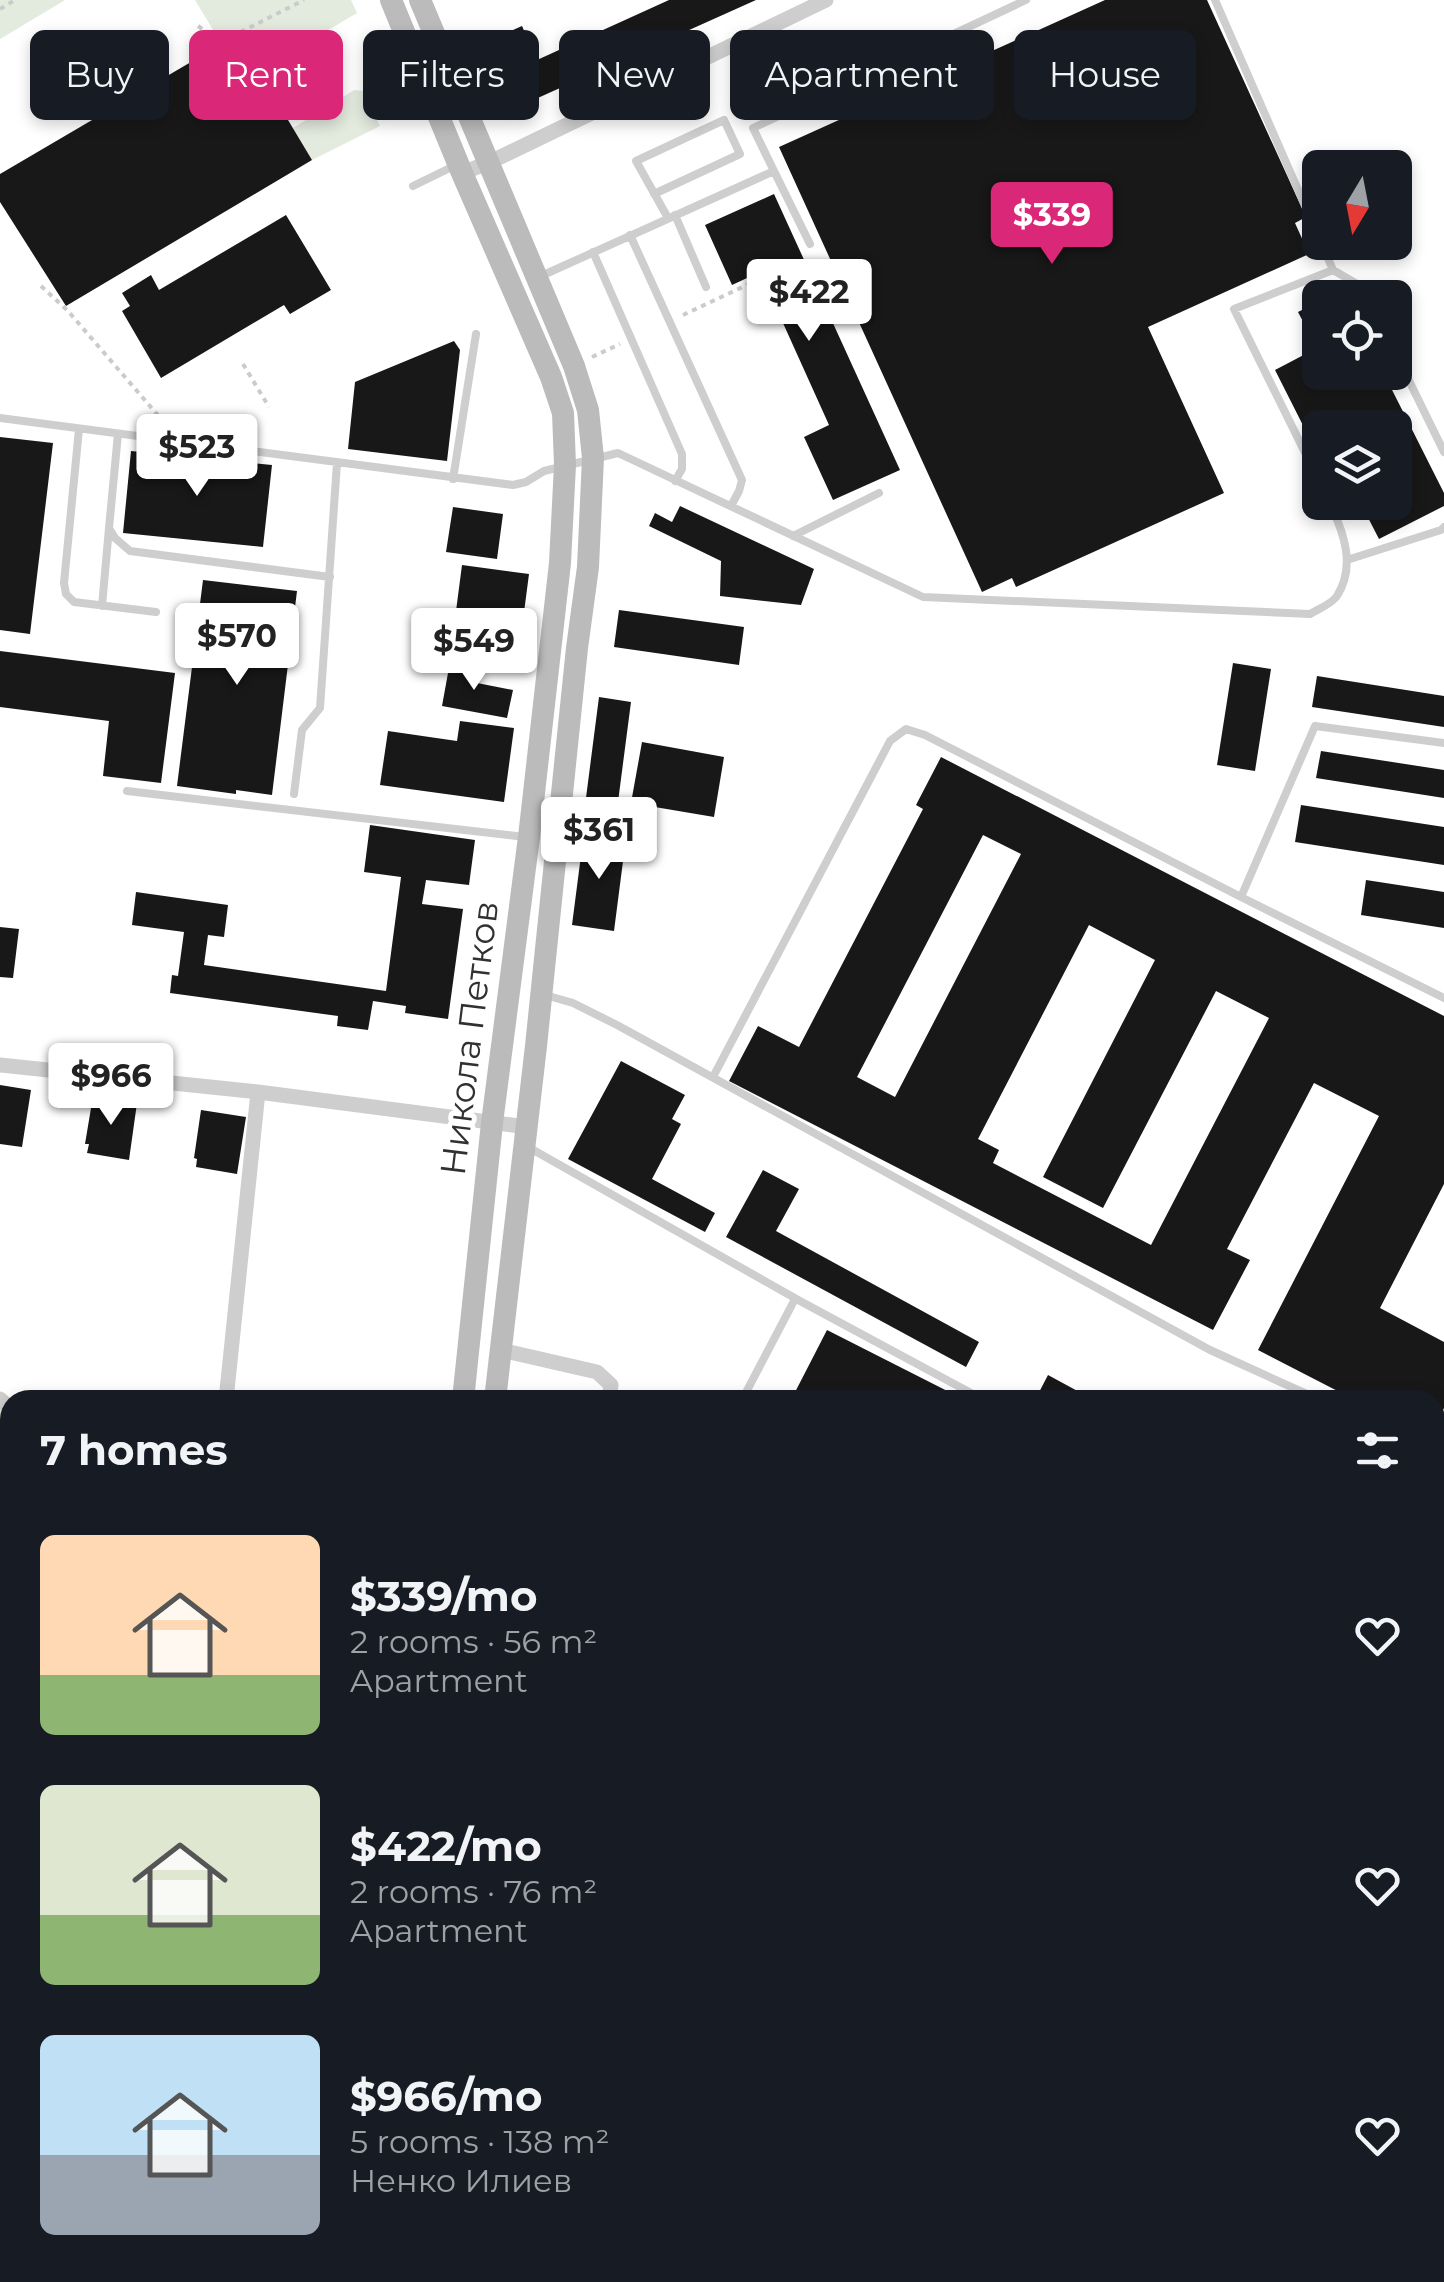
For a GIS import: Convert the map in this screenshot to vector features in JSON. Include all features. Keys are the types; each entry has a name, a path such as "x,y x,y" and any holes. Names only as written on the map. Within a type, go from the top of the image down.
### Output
{"main road":[{"name":"Никола Петков","path":"420,0 574,366 588,410 593,458 588,568 497,1390"},
{"name":"Никола Петков","path":"399,3 460,169 563,413 560,563 492,1123 465,1390"}],"street":[{"path":"460,169 488,163 822,1"},
{"path":"0,1064 492,1123 526,1136"},
{"path":"227,1390 258,1092"},
{"path":"501,1350 597,1372 611,1385 610,1390"}],"lane":[{"path":"810,244 754,128 1026,0"},
{"path":"1215,0 1302,201"},
{"path":"654,194 740,154 724,120 636,161 654,194 672,216 706,287"},
{"path":"413,186 460,169"},
{"path":"537,278 774,170"},
{"path":"630,236 742,480 730,506"},
{"path":"594,252 682,454 682,469 675,480"},
{"path":"1328,260 1333,270 1350,280"},
{"path":"1302,448 1234,310 1333,270"},
{"path":"453,479 476,334"},
{"path":"1412,387 1444,452"},
{"path":"0,418 513,485 564,465 618,453 923,596 1310,614 1336,599 1348,560 1338,520"},
{"path":"242,450 239,440 243,422"},
{"path":"79,428 66,594 74,602 156,612"},
{"path":"102,606 118,434"},
{"path":"294,794 302,730 320,708 338,463"},
{"path":"793,536 879,493"},
{"path":"1348,560 1444,526"},
{"path":"109,528 130,551 330,576"},
{"path":"1241,897 1315,726 1444,744"},
{"path":"713,1077 890,741 906,729 925,735 1444,998"},
{"path":"126,790 529,837"},
{"path":"541,994 574,1003 1210,1350 1298,1390"},
{"path":"526,1136 550,1161 965,1390"},
{"path":"747,1390 794,1298"}],"path":[{"path":"0,9 15,0"},
{"path":"198,26 220,42 304,0"},
{"path":"41,286 68,311 181,442"},
{"path":"242,364 269,407"}],"shaded area":[{"path":"0,0 65,0 0,39"},
{"path":"195,0 351,0 357,13 328,30 213,30"},
{"path":"354,90 363,91 363,120 377,120 380,126 312,160 293,128 306,120 343,120 343,97"}],"building":[{"path":"669,0 756,0 689,30 603,30"},
{"path":"1105,0 1207,0 1302,208 1302,219 1295,223 1302,238 1302,257 1148,327 1224,493 1016,587 1012,578 982,592 779,147 839,120 994,120 994,50 1014,41 1014,120 1196,120 1196,30 1038,30"},
{"path":"559,50 559,88 539,97 539,59"},
{"path":"189,63 189,120 288,120 312,160 66,306 0,202 0,174 92,120 169,120 169,75"},
{"path":"774,194 900,470 833,500 804,437 829,425 760,272 732,285 705,225"},
{"path":"286,215 331,290 290,314 284,305 161,378 122,311 130,306 122,293 151,275 159,290"},
{"path":"454,341 460,350 447,461 348,449 355,382"},
{"path":"1302,356 1302,390 1392,390 1402,410 1302,410 1302,423 1275,370"},
{"path":"1412,430 1444,493 1444,506 1379,539 1369,520 1412,520"},
{"path":"0,437 53,443 30,634 0,630"},
{"path":"131,451 272,465 263,547 123,533"},
{"path":"680,506 814,569 801,605 720,596 721,561 649,526 655,513 672,522"},
{"path":"453,507 503,514 497,559 446,552"},
{"path":"462,565 529,574 520,643 453,634"},
{"path":"203,580 297,591 272,795 177,786"},
{"path":"619,610 744,627 739,665 614,647"},
{"path":"0,651 175,673 161,783 103,776 109,721 0,707"},
{"path":"450,662 475,667 472,682 513,690 507,718 442,706"},
{"path":"1233,663 1271,669 1255,771 1217,765"},
{"path":"1317,676 1444,696 1444,727 1312,707"},
{"path":"599,697 631,702 615,825 583,821"},
{"path":"460,721 514,728 504,802 380,785 388,731 457,741"},
{"path":"642,742 724,757 714,817 631,803"},
{"path":"1321,751 1444,770 1444,798 1316,778"},
{"path":"941,757 1444,1016 1444,1184 1380,1308 1444,1342 1444,1390 1336,1390 1258,1350 1379,1116 1314,1083 1227,1249 1250,1260 1213,1330 729,1081 758,1026 799,1047 923,809 916,805","holes":["983,835 1021,854 895,1097 857,1077","1089,925 1155,960 1043,1177 1103,1208 1216,991 1269,1018 1151,1245 993,1163 999,1150 978,1139"]},
{"path":"1301,805 1444,827 1444,865 1295,842"},
{"path":"370,825 475,840 469,885 426,880 422,904 463,909 448,1019 405,1013 406,1006 373,1001 368,1030 337,1026 338,1016 170,993 172,975 178,976 184,932 132,925 136,892 228,905 224,937 208,935 204,965 386,991 401,877 364,872"},
{"path":"584,832 626,838 614,931 572,925"},
{"path":"1366,880 1444,892 1444,928 1361,915"},
{"path":"0,927 19,929 13,978 0,977"},
{"path":"621,1061 685,1095 672,1119 681,1124 652,1179 715,1213 705,1232 568,1159"},
{"path":"0,1085 31,1090 22,1147 0,1144"},
{"path":"93,1096 137,1103 129,1160 87,1153"},
{"path":"201,1110 246,1117 237,1174 196,1167"},
{"path":"763,1170 799,1189 776,1231 979,1342 966,1367 726,1237"},
{"path":"827,1330 945,1390 796,1390"},
{"path":"1048,1375 1076,1390 1040,1390"}]}
